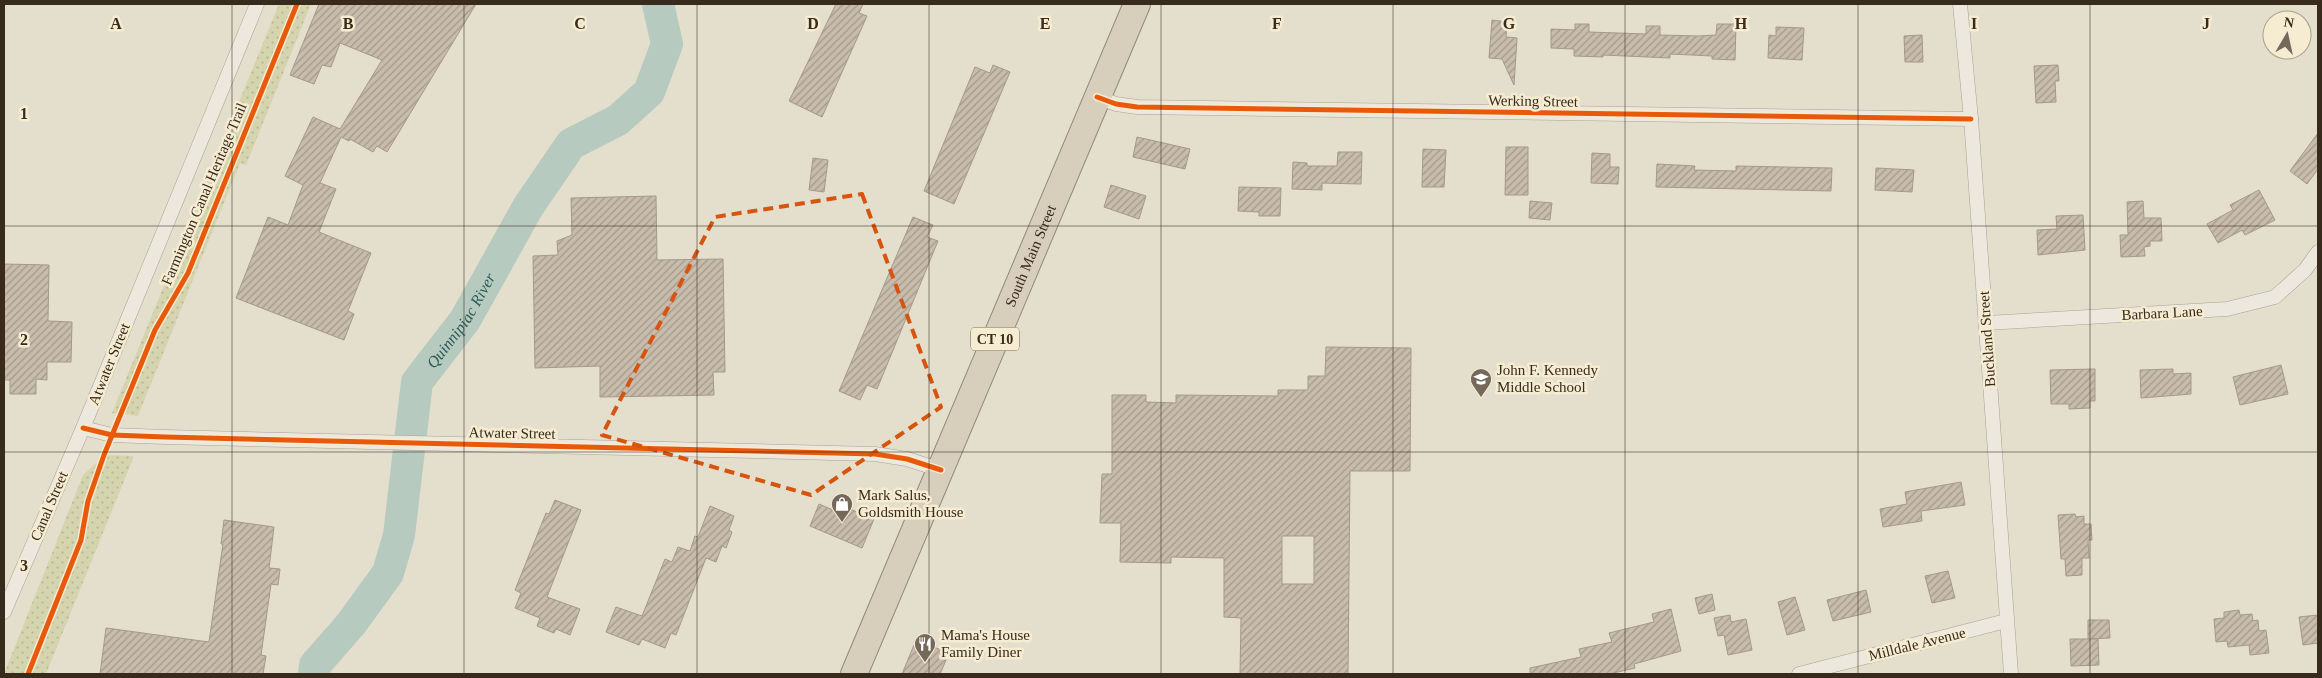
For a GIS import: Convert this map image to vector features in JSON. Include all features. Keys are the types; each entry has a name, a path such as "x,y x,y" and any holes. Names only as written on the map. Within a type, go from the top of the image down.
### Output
{"highway":[{"name":"South Main Street","path":"854,674 1138,4"}],"street":[{"name":"Atwater Street","path":"257,4 83,428 112,435 875,454 907,459 941,470"},
{"name":"Buckland Street","path":"1960,4 1971,119 2010,674"},
{"name":"Werking Street","path":"1097,97 1116,104 1137,107 1971,119"},
{"name":"Barbara Lane","path":"1986,323 2227,309 2275,297 2306,270 2318,252"},
{"name":"Canal Street","path":"4,612 83,428"},
{"name":"Milldale Avenue","path":"1799,674 2006,622"}],"highlighted area":[{"path":"862,194 941,407 811,495 602,435 715,217"}],"green space":[{"path":"279,4 311,4 246,165 240,163 138,416 112,413"},
{"path":"105,455 134,456 46,674 4,674 83,475"}],"building":[{"path":"319,4 476,4 387,152 377,146 373,152 350,139 349,141 341,137 320,183 336,189 319,232 371,253 348,311 354,314 344,340 236,298 268,217 288,225 303,185 285,176 313,117 340,129 382,60 340,43 331,67 322,65 314,84 290,75"},
{"path":"836,4 863,4 859,13 867,16 822,117 789,101"},
{"path":"1492,20 1507,22 1506,37 1517,38 1514,85 1502,59 1489,58"},
{"path":"1575,24 1589,24 1589,32 1646,34 1646,26 1660,26 1660,35 1698,36 1716,35 1717,24 1736,24 1735,60 1712,59 1712,56 1670,54 1670,58 1603,55 1603,57 1574,56 1574,49 1551,48 1551,29 1575,30"},
{"path":"1776,27 1804,28 1802,60 1768,58 1769,35 1776,36"},
{"path":"1922,35 1923,62 1905,62 1904,36"},
{"path":"993,65 1010,72 954,204 924,191 975,67 990,73"},
{"path":"2058,65 2059,81 2055,81 2056,102 2036,103 2034,66"},
{"path":"2318,133 2318,169 2307,184 2290,171"},
{"path":"1137,137 1190,149 1185,169 1133,157"},
{"path":"1506,147 1528,147 1528,195 1505,195"},
{"path":"1423,149 1446,150 1444,187 1422,187"},
{"path":"1338,152 1362,152 1361,184 1322,183 1322,190 1292,189 1293,162 1307,163 1307,166 1337,166"},
{"path":"1592,153 1610,154 1610,167 1619,167 1618,184 1591,183"},
{"path":"813,158 828,160 824,192 809,190"},
{"path":"1657,164 1695,166 1694,170 1736,171 1736,166 1832,168 1831,191 1656,187"},
{"path":"1876,168 1914,170 1912,192 1875,190"},
{"path":"1111,185 1146,196 1139,219 1104,207"},
{"path":"1239,187 1281,188 1280,216 1259,216 1259,212 1238,211"},
{"path":"2259,190 2275,220 2245,235 2242,230 2218,243 2207,224 2233,210 2230,205"},
{"path":"656,196 657,260 723,259 725,372 713,372 714,395 600,397 600,366 535,368 533,256 558,255 557,241 572,235 571,198"},
{"path":"1530,201 1552,203 1550,220 1529,218"},
{"path":"2143,201 2144,218 2161,218 2162,241 2150,241 2150,246 2144,247 2145,256 2121,257 2120,235 2128,235 2127,202"},
{"path":"2083,215 2085,250 2038,255 2037,230 2057,229 2056,216"},
{"path":"913,217 933,225 927,237 938,241 877,389 867,385 860,400 839,391"},
{"path":"4,264 49,265 48,321 72,322 71,362 47,362 47,380 36,379 36,394 10,394 10,380 4,380"},
{"path":"1326,347 1411,348 1410,471 1350,471 1348,674 1240,674 1241,618 1224,617 1224,558 1171,557 1171,563 1120,562 1121,523 1100,523 1102,474 1112,474 1112,395 1146,395 1146,402 1176,403 1176,395 1278,396 1278,390 1308,390 1308,376 1325,376","holes":["1282,536 1314,536 1314,584 1282,584"]},
{"path":"2281,365 2288,394 2240,405 2233,377"},
{"path":"2095,369 2095,401 2090,401 2090,408 2069,409 2069,404 2051,404 2050,370"},
{"path":"2173,369 2173,374 2191,373 2191,394 2141,398 2140,370"},
{"path":"1961,482 1965,505 1921,511 1922,521 1883,527 1880,509 1907,504 1905,492"},
{"path":"555,500 581,510 547,597 580,609 570,635 556,629 554,633 537,626 540,618 515,608 521,593 515,590 546,513 549,514"},
{"name":"Mark Salus, Goldsmith House","path":"819,504 842,514 845,507 874,519 862,548 810,526"},
{"path":"710,506 734,516 729,530 732,532 726,548 722,546 716,562 706,558 676,635 671,633 665,648 642,639 639,645 606,632 616,607 642,616 665,559 672,562 678,547 690,551 695,536 698,537"},
{"path":"2075,514 2076,517 2084,516 2084,524 2091,524 2092,540 2088,540 2089,558 2082,558 2082,575 2066,576 2065,559 2061,559 2058,515"},
{"path":"224,520 274,527 269,568 280,569 278,585 271,584 261,655 266,656 263,674 100,674 106,628 209,642 223,544 221,544"},
{"path":"1948,571 1955,598 1932,603 1925,576"},
{"path":"1866,590 1871,612 1833,621 1827,600"},
{"path":"1712,594 1715,610 1699,614 1695,598"},
{"path":"1795,597 1805,630 1787,635 1778,602"},
{"path":"1671,609 1681,651 1634,664 1635,668 1609,674 1530,674 1530,668 1581,657 1579,649 1612,642 1609,633 1654,622 1652,614"},
{"path":"2239,610 2240,615 2252,614 2253,621 2258,620 2259,631 2266,630 2269,653 2250,655 2249,645 2228,647 2227,641 2216,642 2214,619 2224,618 2224,612"},
{"path":"1730,615 1731,622 1746,619 1752,650 1728,655 1724,635 1718,636 1714,618"},
{"path":"2318,615 2318,643 2303,645 2299,617"},
{"path":"2088,620 2109,620 2110,638 2088,639"},
{"path":"2070,639 2098,639 2099,665 2071,666"},
{"name":"Mama's House Family Diner","path":"914,645 929,651 931,646 949,653 940,674 902,674"}],"waterway":[{"name":"Quinnipiac River","path":"314,674 315,665 351,624 388,573 399,535 417,382 465,320 528,207 571,144 618,120 649,92 667,44 658,4"}],"cycle path":[{"name":"Farmington Canal Heritage Trail","path":"28,674 81,540 88,501 104,455 155,330 188,273 297,4"},
{"path":"1097,97 1116,104 1137,107 1971,119"},
{"path":"83,428 112,435 165,437 875,454 907,459 941,470"}],"place":[{"name":"John F. Kennedy Middle School","path":"1481,398"},
{"name":"Mark Salus, Goldsmith House","path":"842,523"},
{"name":"Mama's House Family Diner","path":"925,663"}]}
